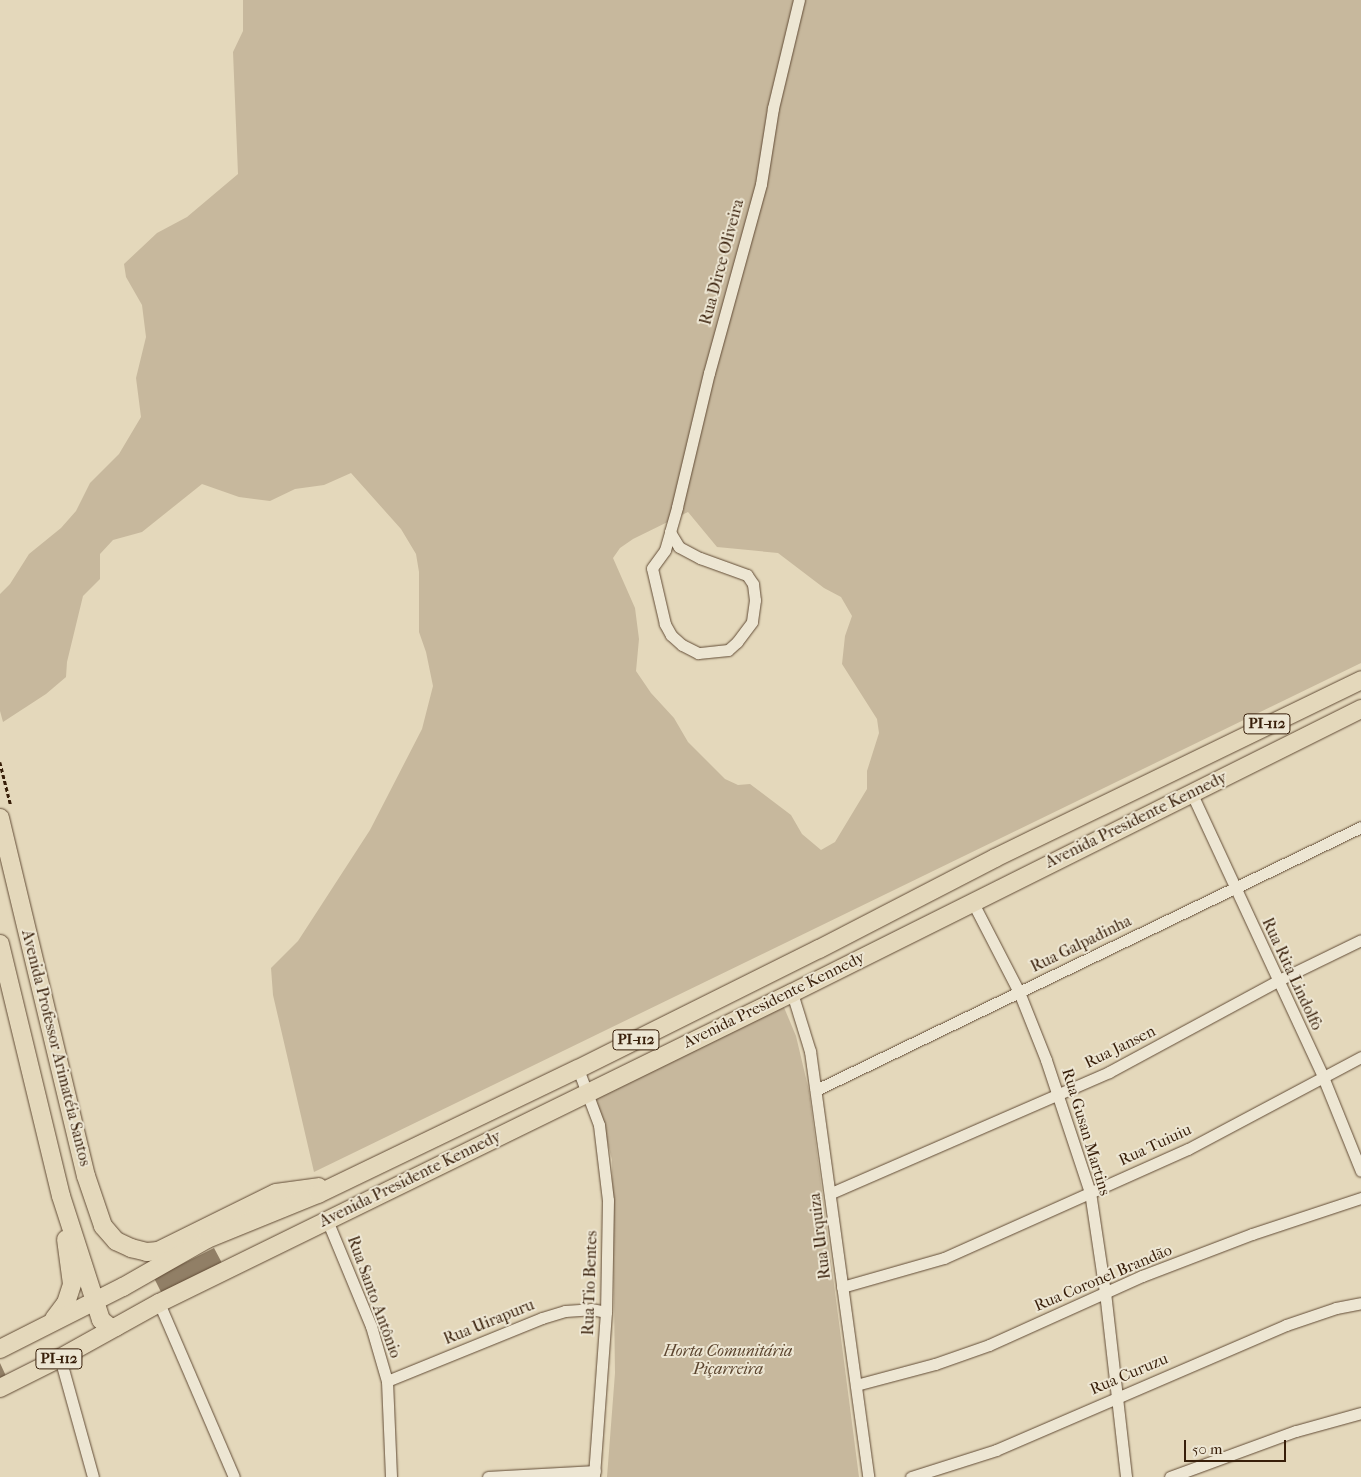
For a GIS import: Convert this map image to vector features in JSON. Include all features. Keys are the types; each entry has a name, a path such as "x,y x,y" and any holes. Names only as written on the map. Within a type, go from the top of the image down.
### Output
{"main road":[{"name":"Avenida Presidente Kennedy","path":"0,1349 94,1302 206,1239 338,1185 578,1069 828,945 1004,853 1361,680"},
{"path":"1314,702 1326,727"},
{"name":"Avenida Presidente Kennedy","path":"0,1388 60,1358 159,1303 792,993 972,901 1361,709"},
{"name":"Avenida Professor Arimatéia Santos","path":"0,818 86,1176 103,1226 116,1241 131,1248 147,1252 158,1252 276,1193 338,1185"},
{"name":"Avenida Professor Arimatéia Santos","path":"0,944 62,1196 94,1302 105,1325 116,1327"},
{"path":"46,1326 61,1312 72,1284 62,1196"}],"street":[{"name":"Rua Dirce Oliveira","path":"670,532 679,547 700,558 747,575 752,584 755,600 752,622 737,642 728,650 698,653 676,640 665,624 652,568 665,550 761,184 773,108 799,0"},
{"name":"Rua Rita Lindolfo","path":"1191,792 1277,981 1323,1076 1361,1170"},
{"name":"Rua Galpadinha","path":"816,1090 1361,827"},
{"name":"Rua Gusan Martins","path":"972,901 1019,992 1058,1093 1090,1192 1105,1292 1126,1477"},
{"name":"Rua Jansen","path":"831,1193 1109,1072 1277,981 1361,940"},
{"name":"Rua Urquiza","path":"792,993 810,1051 831,1193 868,1477"},
{"name":"Rua Tuiuiu","path":"842,1287 944,1258 1188,1148 1361,1057"},
{"name":"Rua Tio Bentes","path":"578,1069 599,1125 608,1200 606,1312 594,1474"},
{"name":"Rua Coronel Brandão","path":"856,1385 935,1364 989,1345 1142,1276 1252,1234 1361,1198"},
{"name":"Rua Santo Antônio","path":"327,1220 370,1326 387,1382 391,1477"},
{"path":"159,1303 234,1477"},
{"name":"Rua Curuzu","path":"911,1477 996,1450 1286,1325 1336,1308 1361,1303"},
{"name":"Rua Uirapuru","path":"387,1382 542,1318 565,1311 591,1309 606,1312"},
{"path":"60,1358 93,1477"},
{"path":"1170,1477 1296,1431 1361,1413"},
{"path":"488,1477 594,1474"}],"green space":[{"path":"243,0 1361,0 1361,663 314,1172 273,995 271,968 298,941 370,830 422,729 433,686 426,652 419,632 419,572 416,554 401,529 351,473 324,485 295,489 270,501 239,497 202,484 142,532 113,540 100,554 100,579 83,596 67,662 66,677 46,694 3,722 0,711 0,594 10,584 29,554 61,528 76,511 90,483 119,454 141,417 136,378 146,337 142,305 126,277 124,264 157,233 187,217 238,174 233,52 243,31","holes":["688,512 717,547 778,553 824,588 841,597 852,616 845,636 842,664 877,719 879,733 867,771 867,789 835,842 821,850 802,834 791,815 750,784 738,785 725,779 688,742 674,718 651,693 636,671 639,639 635,608 613,558 620,548 633,539"]},
{"name":"Horta Comunitária Piçarreira","path":"783,1005 796,1036 809,1091 859,1477 607,1477 615,1373 612,1160 596,1097"}],"building":[{"path":"214,1248 222,1263 162,1294 154,1278"},
{"path":"0,1363 6,1376 0,1379"}]}
